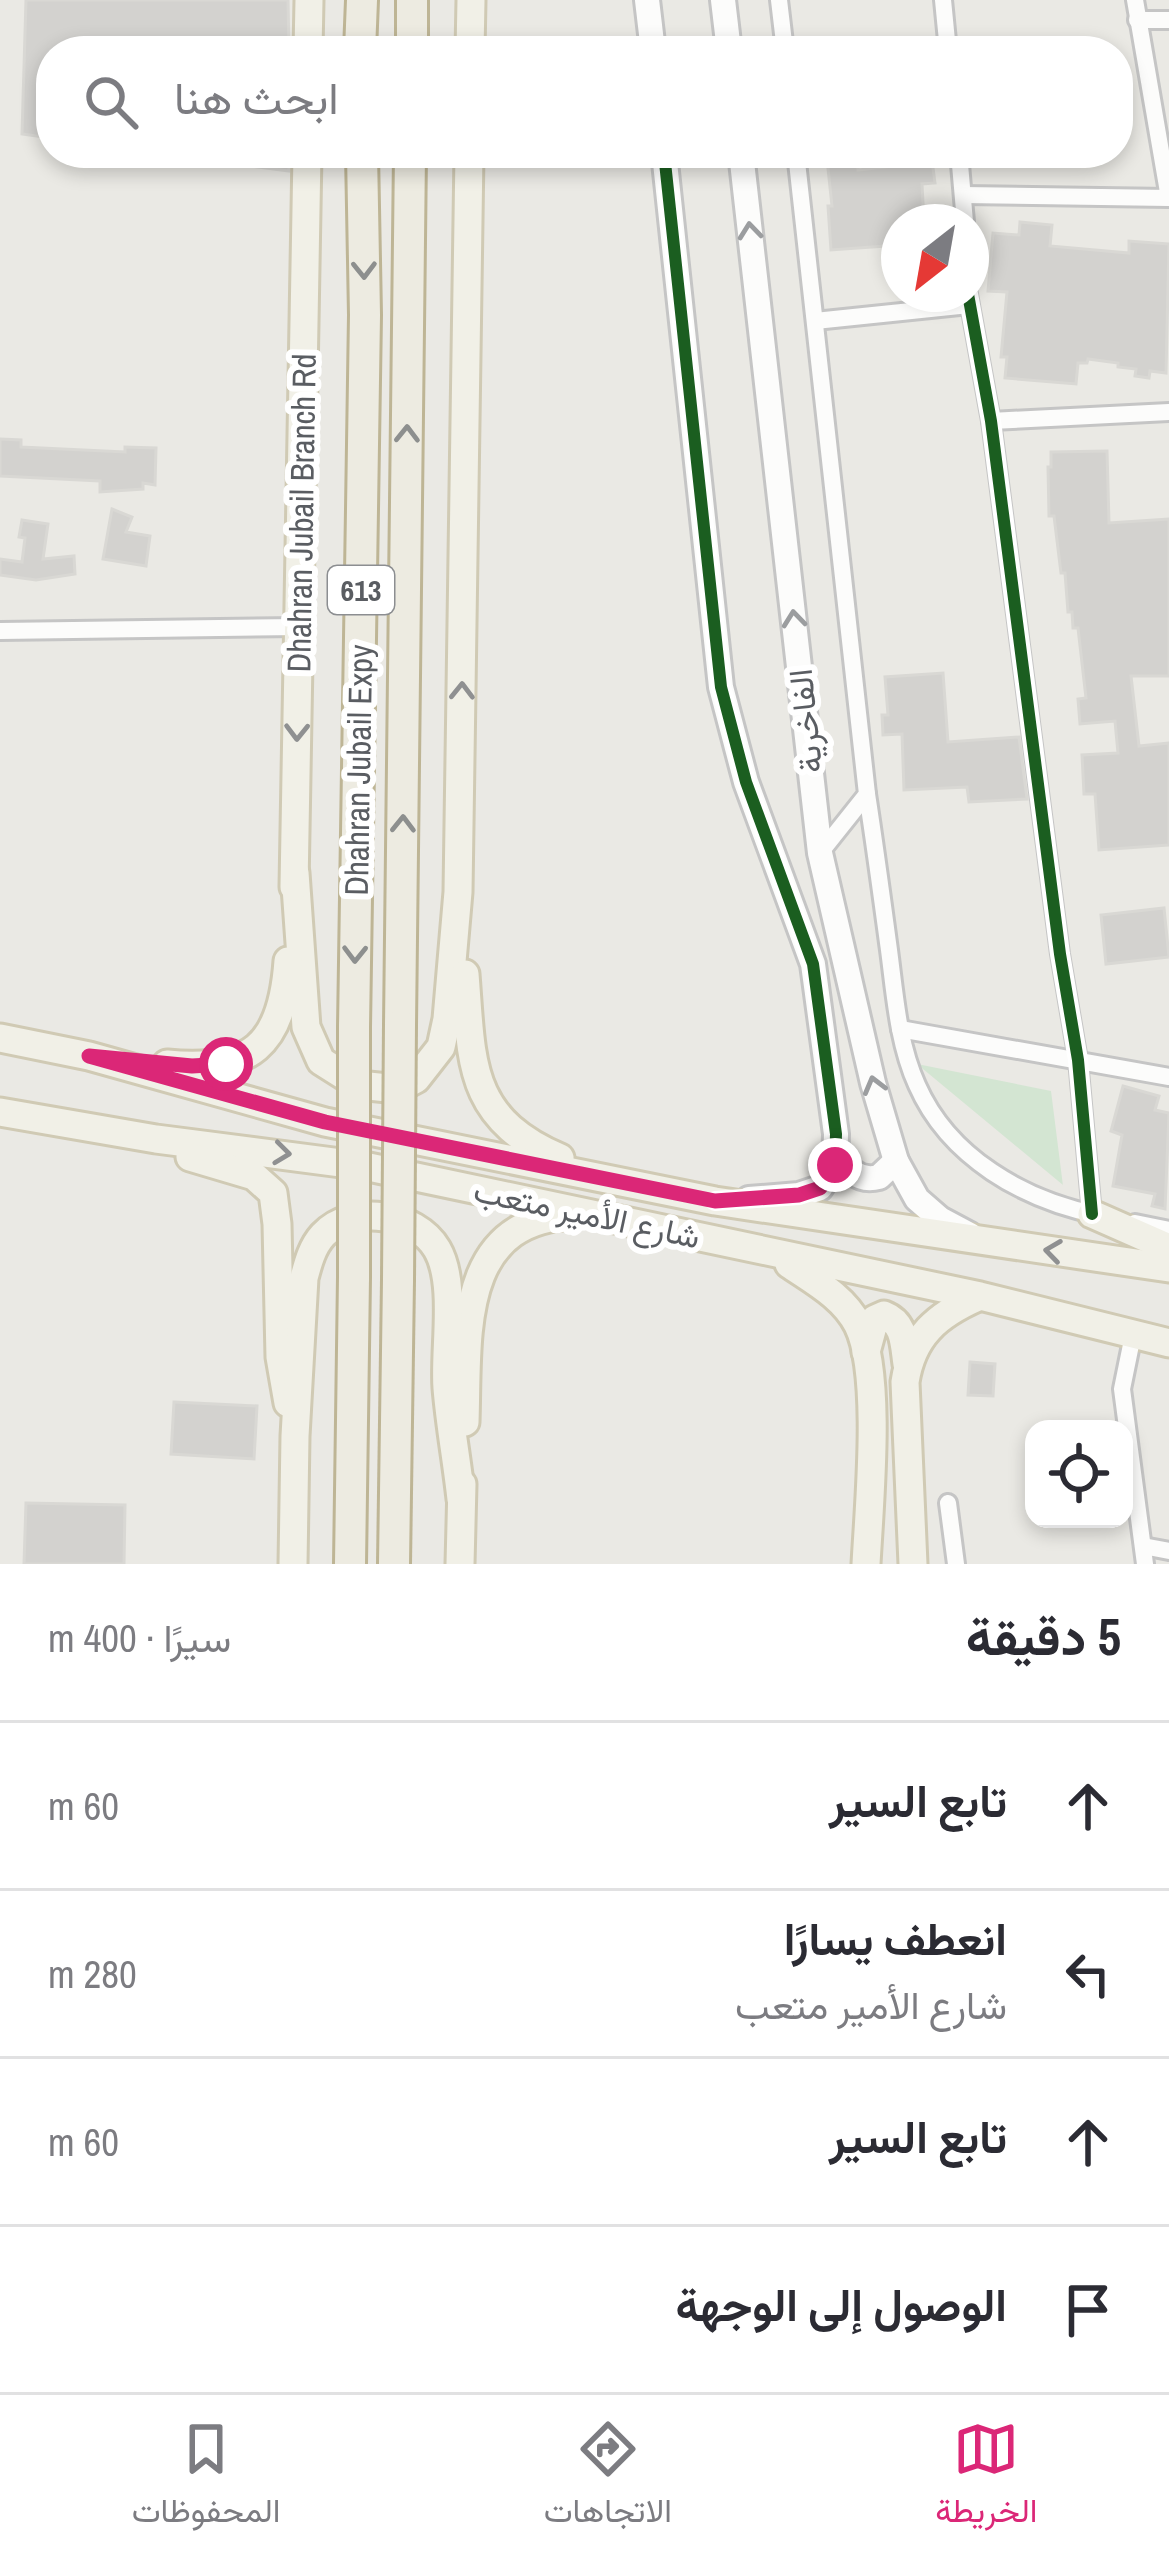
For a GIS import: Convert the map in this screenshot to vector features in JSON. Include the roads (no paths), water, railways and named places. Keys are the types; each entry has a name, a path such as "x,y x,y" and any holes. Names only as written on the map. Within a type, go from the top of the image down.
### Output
{"highway":[{"path":"361,36 362,0"},
{"path":"412,0 412,36"},
{"name":"Dhahran Jubail Expy","path":"350,1564 365,316 362,168"},
{"name":"Dhahran Jubail Expy","path":"394,1564 410,168"}],"main road":[{"path":"308,36 309,0"},
{"path":"470,36 471,0"},
{"name":"Dhahran Jubail Branch Rd","path":"295,873 307,168"},
{"path":"295,873 306,1027 321,1061 359,1085 397,1089 416,1079 441,1047 458,892 469,168"},
{"path":"89,1056 212,1067 256,1048 277,1022 286,990 295,873"},
{"path":"458,892 470,1035 475,1073 484,1095 498,1119 515,1135 607,1178"},
{"name":"شارع الأمير متعب","path":"0,1038 89,1056 325,1122 715,1201 1169,1268"},
{"name":"شارع الأمير متعب","path":"0,1112 87,1129 364,1166 980,1296 1169,1343"},
{"path":"87,1129 234,1169 266,1183 273,1193 278,1224 280,1357 295,1436"},
{"path":"460,1564 469,1325 477,1279 494,1251 522,1228 547,1216 605,1214"},
{"path":"1092,1214 1169,1248"},
{"path":"292,1564 304,1278 310,1255 323,1235 358,1217 411,1225 426,1235 444,1264 447,1384 461,1499"},
{"path":"776,1256 842,1302 858,1325 866,1352 871,1410 866,1564"},
{"path":"913,1564 908,1364 922,1335 944,1312 980,1296"},
{"path":"866,1352 874,1319 884,1315 895,1319 901,1330 908,1364"}],"street":[{"path":"647,0 651,36"},
{"path":"723,0 727,36"},
{"path":"779,0 783,36"},
{"path":"943,0 947,36"},
{"path":"963,195 1169,198 1135,0"},
{"path":"1137,20 1169,20"},
{"path":"666,168 721,687 746,782 813,964 836,1150 835,1165 820,1188 799,1195 715,1201"},
{"name":"الفاخرية","path":"743,168 820,853 873,1083 896,1161 917,1199 940,1219 982,1241"},
{"path":"798,168 868,794 900,1029 918,1088 958,1144 980,1164 1033,1196 1169,1230"},
{"path":"960,168 964,204"},
{"path":"814,321 881,311"},
{"path":"970,312 991,421 1078,1060 1092,1214"},
{"path":"991,421 1169,412"},
{"path":"0,631 299,627"},
{"path":"820,853 868,794"},
{"path":"900,1029 1169,1077"},
{"path":"836,1150 850,1172 861,1178 879,1177 896,1161"},
{"path":"1133,1335 1122,1389 1144,1555 1169,1551"},
{"path":"948,1503 956,1564"}]}
